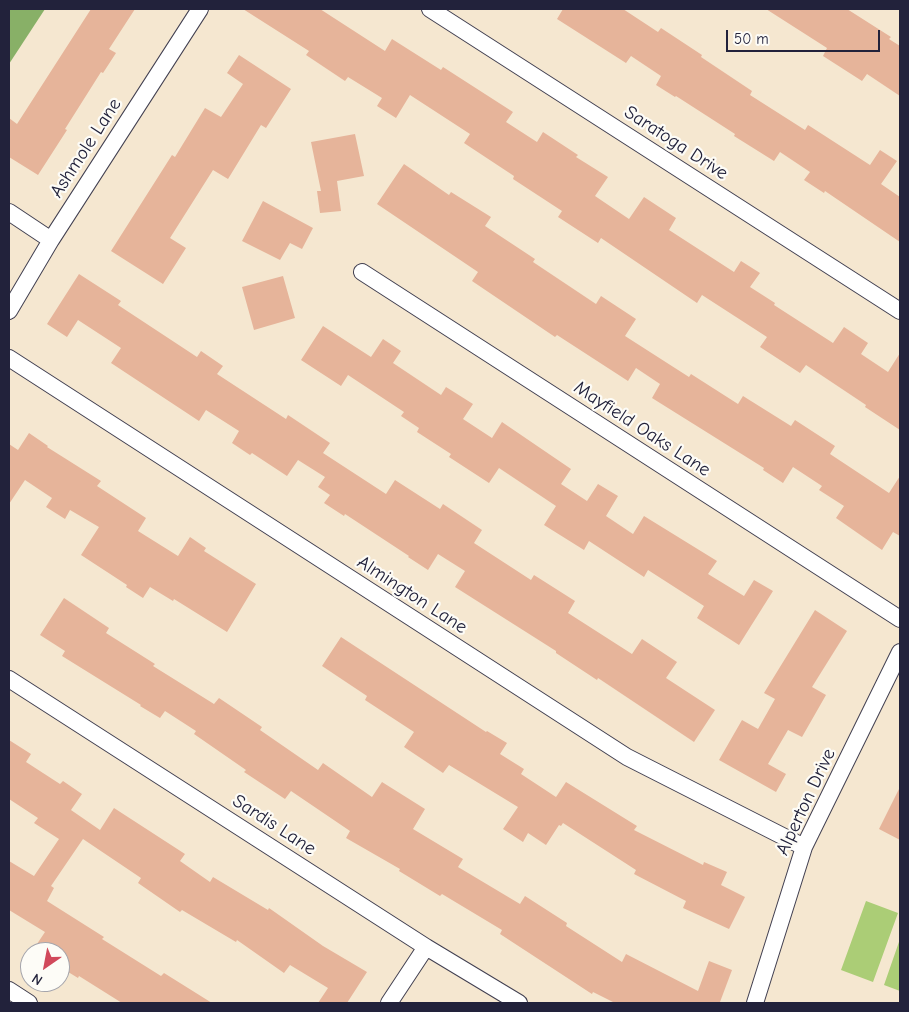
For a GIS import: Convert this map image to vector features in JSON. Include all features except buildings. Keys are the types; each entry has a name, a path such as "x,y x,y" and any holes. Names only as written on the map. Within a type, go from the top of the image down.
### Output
{"street":[{"name":"Ashmole Lane","path":"9,311 51,240 200,9"},
{"name":"Saratoga Drive","path":"430,9 900,311"},
{"path":"9,212 51,240"},
{"name":"Mayfield Oaks Lane","path":"362,272 900,619"},
{"name":"Almington Lane","path":"9,358 627,757 804,847"},
{"name":"Alperton Drive","path":"755,1003 804,847 900,652"},
{"name":"Sardis Lane","path":"9,679 426,947 518,1003"},
{"path":"389,1003 426,947"},
{"path":"9,990 29,1003"}],"green space":[{"path":"9,9 45,9 9,64"},
{"path":"866,901 898,913 873,982 841,970"},
{"path":"900,939 900,991 884,985"}]}
